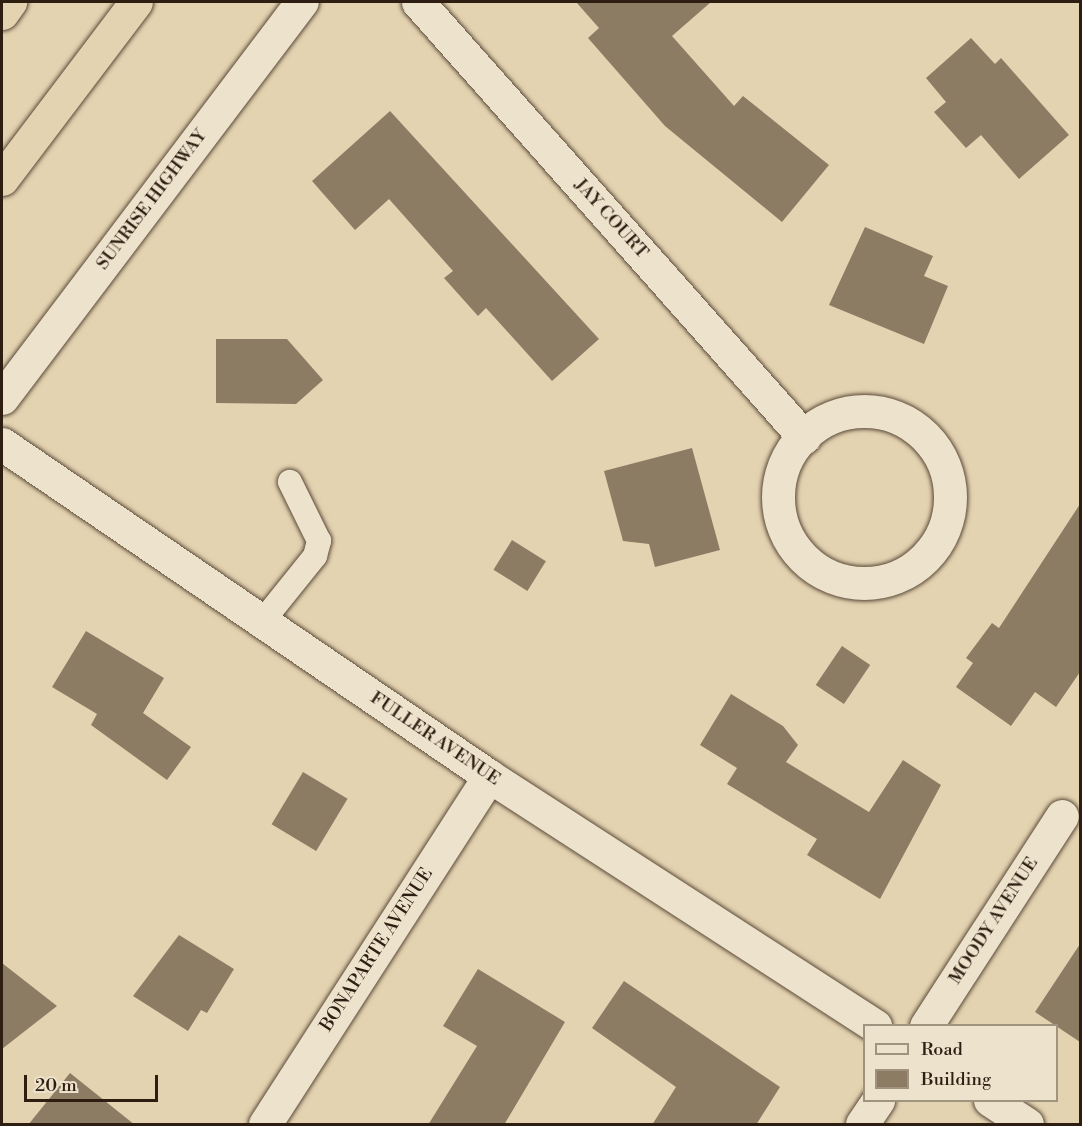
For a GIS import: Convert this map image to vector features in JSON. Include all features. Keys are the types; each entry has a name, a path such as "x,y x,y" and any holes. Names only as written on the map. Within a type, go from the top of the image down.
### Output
{"highway":[{"path":"2,13 10,2"},
{"path":"2,179 136,2"}],"street":[{"name":"SUNRISE HIGHWAY","path":"2,398 302,2"},
{"name":"JAY COURT","path":"418,2 804,436"},
{"path":"873,411 906,420 932,442 948,472 951,506 941,538 920,565 889,581 856,584 823,574 796,552 781,523 777,489 787,456 804,436 839,414 873,411"},
{"name":"FULLER AVENUE","path":"2,444 489,776 873,1024"},
{"name":"BONAPARTE AVENUE","path":"265,1125 489,776"},
{"name":"MOODY AVENUE","path":"927,1024 1062,816"},
{"path":"862,1125 877,1102"},
{"path":"992,1102 1027,1125"}],"lane":[{"path":"262,622 315,556 319,542 290,482"}],"building":[{"path":"576,2 711,2 672,36 734,106 743,96 829,165 782,222 665,126 588,38 599,28"},
{"path":"971,38 995,64 1001,58 1069,135 1019,179 981,135 966,148 934,112 946,102 926,78"},
{"path":"390,111 599,339 552,381 486,308 478,316 444,278 453,271 389,199 355,230 312,181"},
{"path":"865,227 933,256 924,276 948,286 924,344 829,305"},
{"path":"216,339 287,339 323,380 296,404 216,403"},
{"path":"692,448 720,550 655,567 649,544 623,541 604,471"},
{"path":"1080,504 1080,672 1056,707 1035,692 1011,726 956,687 973,663 966,658 992,623 999,628"},
{"path":"512,540 546,561 527,591 493,570"},
{"path":"86,631 164,678 143,713 191,747 167,780 91,725 97,714 52,687"},
{"path":"842,646 870,665 844,704 816,685"},
{"path":"731,694 783,726 798,745 786,762 869,812 903,760 941,785 880,899 807,855 817,839 727,784 737,768 700,745"},
{"path":"303,772 348,799 316,851 272,824"},
{"path":"179,935 234,969 207,1013 201,1010 188,1031 133,996"},
{"path":"1080,944 1080,1042 1058,1027 1058,1024 1053,1024 1035,1012"},
{"path":"2,963 57,1006 2,1049"},
{"path":"478,969 565,1022 504,1125 428,1125 477,1046 443,1026"},
{"path":"624,981 780,1087 756,1125 652,1125 676,1087 592,1028"},
{"path":"70,1073 135,1125 28,1125"}]}
